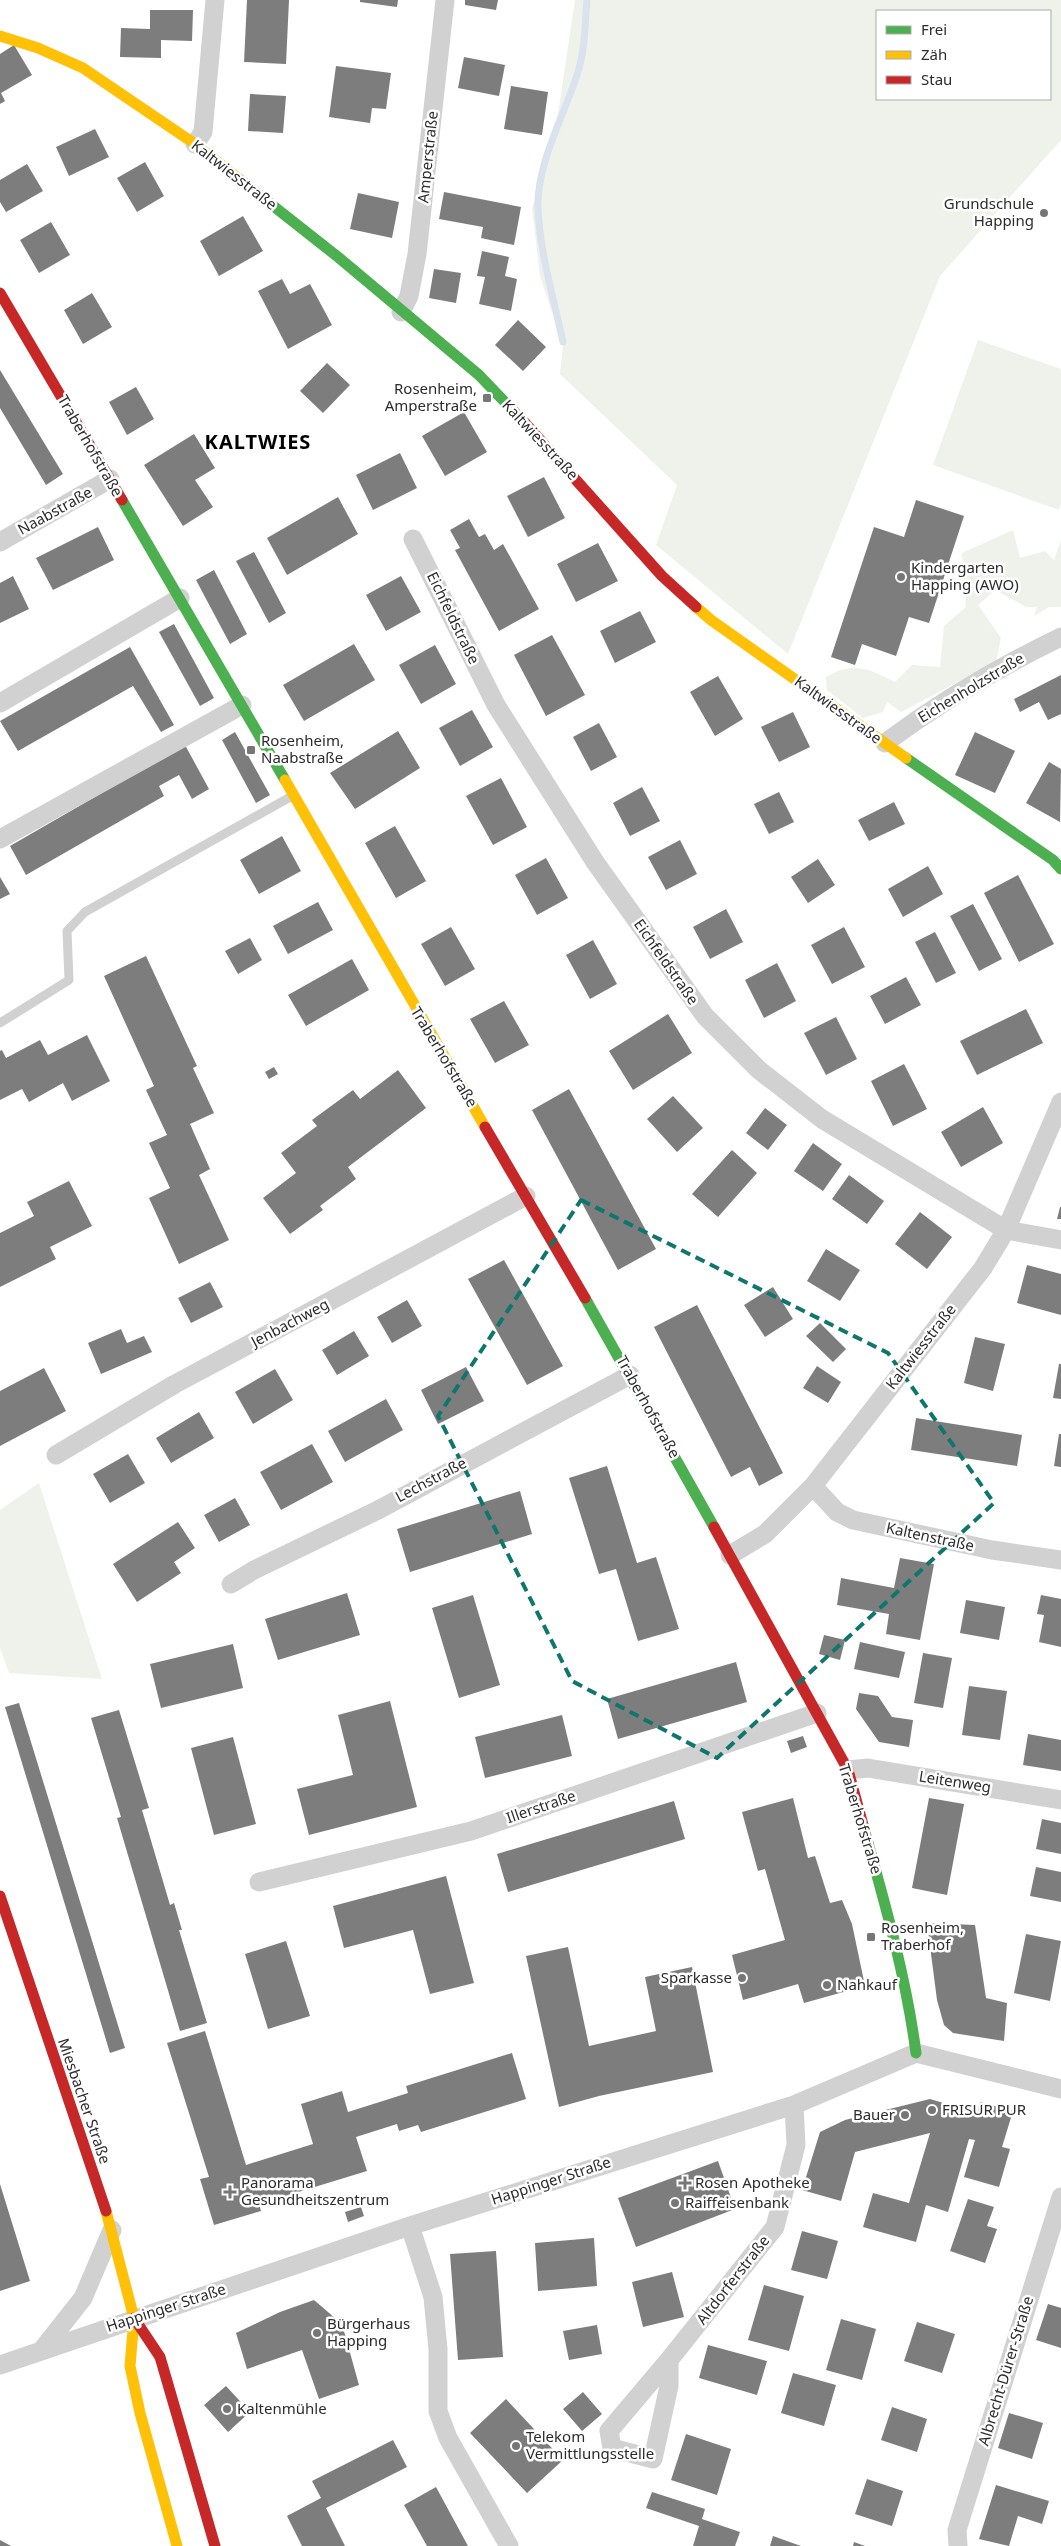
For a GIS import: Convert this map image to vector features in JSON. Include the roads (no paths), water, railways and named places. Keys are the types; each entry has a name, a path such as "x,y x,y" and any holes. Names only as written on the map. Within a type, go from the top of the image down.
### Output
{"street":[{"path":"195,144 202,132 215,0"},
{"name":"Amperstraße","path":"401,312 409,296 417,254 446,0"},
{"name":"Kaltwiesstraße","path":"0,36 38,48 82,68 195,144 338,257 401,312 479,375 555,455 662,576 711,620 1018,834 1061,869"},
{"name":"Traberhofstraße","path":"0,293 180,598 292,796 630,1375 848,1770 890,1923 911,2013 916,2053"},
{"name":"Naabstraße","path":"0,542 110,479"},
{"name":"Eichfeldstraße","path":"413,539 496,705 595,862 704,1016 759,1070 822,1119 1006,1230 1061,1240"},
{"path":"0,703 180,598"},
{"name":"Eichenholzstraße","path":"885,743 912,723 1010,662 1061,637"},
{"path":"0,840 242,705"},
{"name":"Kaltwiesstraße","path":"730,1555 765,1534 813,1486 983,1268 1006,1230 1061,1102"},
{"name":"Jenbachweg","path":"56,1455 175,1384 526,1196"},
{"name":"Lechstraße","path":"232,1584 254,1570 376,1511 630,1375"},
{"name":"Kaltenstraße","path":"813,1486 838,1512 853,1520 992,1550 1061,1560"},
{"name":"Illerstraße","path":"259,1882 471,1831 817,1713"},
{"name":"Leitenweg","path":"848,1770 868,1768 1061,1800"},
{"name":"Miesbacher Straße","path":"0,1896 112,2230 134,2318 130,2366 140,2413 177,2546"},
{"path":"916,2053 1061,2089"},
{"name":"Happinger Straße","path":"0,2365 410,2226 794,2105 916,2053"},
{"name":"Altdorferstraße","path":"669,2360 669,2386 653,2459 612,2448 609,2431 669,2360 775,2227 796,2145 794,2105"},
{"name":"Albrecht-Dürer-Straße","path":"958,2546 957,2530 1061,2197"},
{"path":"410,2226 433,2297 438,2349 438,2411 448,2438 509,2546"},
{"path":"42,2350 83,2298 112,2230"},
{"name":"Miesbacher Straße","path":"134,2318 160,2357 215,2546"}],"lane":[{"path":"0,1023 69,980 67,930 85,912 292,796"}],"waterway":[{"path":"563,342 541,240 538,207 539,190 547,156 578,72 582,54 587,0"}],"place":[{"name":"Grundschule Happing","path":"1044,213"},
{"name":"Rosenheim, Amperstraße","path":"487,398"},
{"name":"Kindergarten Happing (AWO)","path":"901,577"},
{"name":"Rosenheim, Naabstraße","path":"251,750"},
{"name":"Rosenheim, Traberhof","path":"871,1937"},
{"name":"Sparkasse","path":"742,1978"},
{"name":"Nahkauf","path":"827,1985"},
{"name":"FRISUR PUR","path":"932,2110"},
{"name":"Bauer","path":"905,2115"},
{"name":"Rosen Apotheke","path":"685,2183"},
{"name":"Panorama Gesundheitszentrum","path":"230,2192"},
{"name":"Raiffeisenbank","path":"675,2203"},
{"name":"Bürgerhaus Happing","path":"317,2333"},
{"name":"Kaltenmühle","path":"227,2409"},
{"name":"Telekom Vermittlungsstelle","path":"516,2446"}],"district":[{"name":"KALTWIES","path":"258,442"}]}
